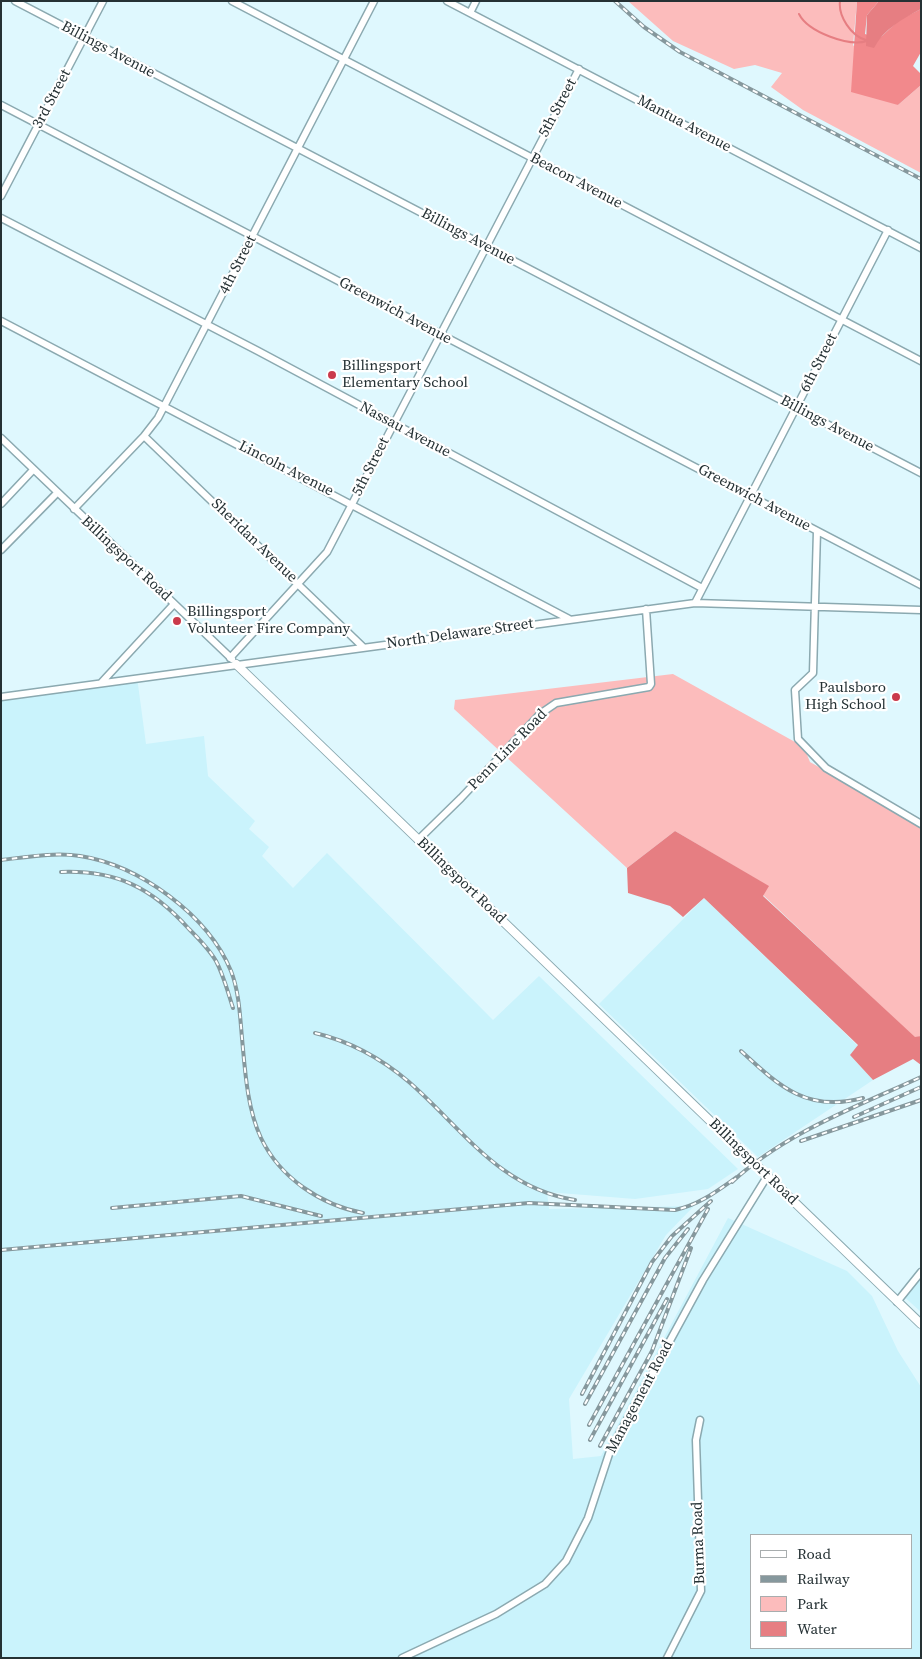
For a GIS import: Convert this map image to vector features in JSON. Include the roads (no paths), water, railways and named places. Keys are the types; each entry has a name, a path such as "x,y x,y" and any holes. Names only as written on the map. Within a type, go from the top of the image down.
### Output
{"street":[{"name":"Billings Avenue","path":"15,1 921,473"},
{"name":"3rd Street","path":"1,196 103,1"},
{"name":"Beacon Avenue","path":"232,1 921,361"},
{"name":"4th Street","path":"74,509 144,436 164,406 374,1"},
{"name":"Mantua Avenue","path":"447,1 921,248"},
{"path":"470,13 476,1"},
{"name":"5th Street","path":"230,658 300,584 327,552 579,69"},
{"name":"Greenwich Avenue","path":"1,105 921,585"},
{"name":"Nassau Avenue","path":"1,218 702,588"},
{"name":"6th Street","path":"695,603 888,230"},
{"name":"Lincoln Avenue","path":"1,321 352,503 569,619"},
{"name":"Sheridan Avenue","path":"144,436 300,584 363,647"},
{"name":"Billingsport Road","path":"1,438 921,1324"},
{"path":"1,504 33,470"},
{"path":"1,550 57,493"},
{"path":"817,531 813,673 795,690 798,739 826,768 921,824"},
{"name":"North Delaware Street","path":"1,697 695,603 921,610"},
{"path":"101,683 174,604"},
{"name":"Penn Line Road","path":"418,840 462,798 540,714 556,703 645,690 651,684 646,609"},
{"name":"Management Road","path":"402,1658 496,1614 545,1584 566,1561 588,1518 610,1451 703,1280 768,1175"},
{"path":"897,1302 921,1272"},
{"name":"Burma Road","path":"667,1658 701,1591 696,1449 700,1420"}],"water":[{"path":"879,1 921,1 921,9 888,30 874,48 866,46 867,15"},
{"path":"675,831 769,886 763,896 915,1037 921,1036 921,1065 913,1059 873,1080 850,1055 858,1045 704,898 683,917 670,906 628,893 627,868"}],"waterway":[{"path":"840,1 843,19 855,34 866,40"},
{"path":"799,14 811,27 840,40 850,42 867,41"}],"railway":[{"path":"615,1 644,27 680,52 921,179"},
{"path":"1,860 41,855 61,855 80,856 102,861 148,882 189,912 220,950 234,979 239,1004 250,1102 256,1126 269,1152 279,1165 303,1188 332,1204 363,1213"},
{"path":"61,872 81,872 116,878 147,892 161,903 207,948 216,961 233,1008"},
{"path":"315,1033 353,1046 376,1058 399,1074 429,1100 465,1137 503,1170 525,1183 548,1193 575,1200"},
{"path":"741,1051 782,1085 810,1099 826,1102 843,1102 863,1098"},
{"path":"732,1182 775,1149 798,1135 847,1110 921,1077"},
{"path":"854,1117 921,1087"},
{"path":"801,1141 921,1100"},
{"path":"1,1250 529,1203 675,1210 700,1201 737,1177"},
{"path":"112,1208 241,1196 321,1216"},
{"path":"582,1394 652,1262 672,1236 711,1201"},
{"path":"589,1425 708,1209"},
{"path":"585,1404 665,1258 688,1229"},
{"path":"600,1446 652,1351 691,1248"},
{"path":"590,1440 667,1299"}],"place":[{"name":"Billingsport Elementary School","path":"332,375"},
{"name":"Billingsport Volunteer Fire Company","path":"177,621"},
{"name":"Paulsboro High School","path":"896,697"}]}
